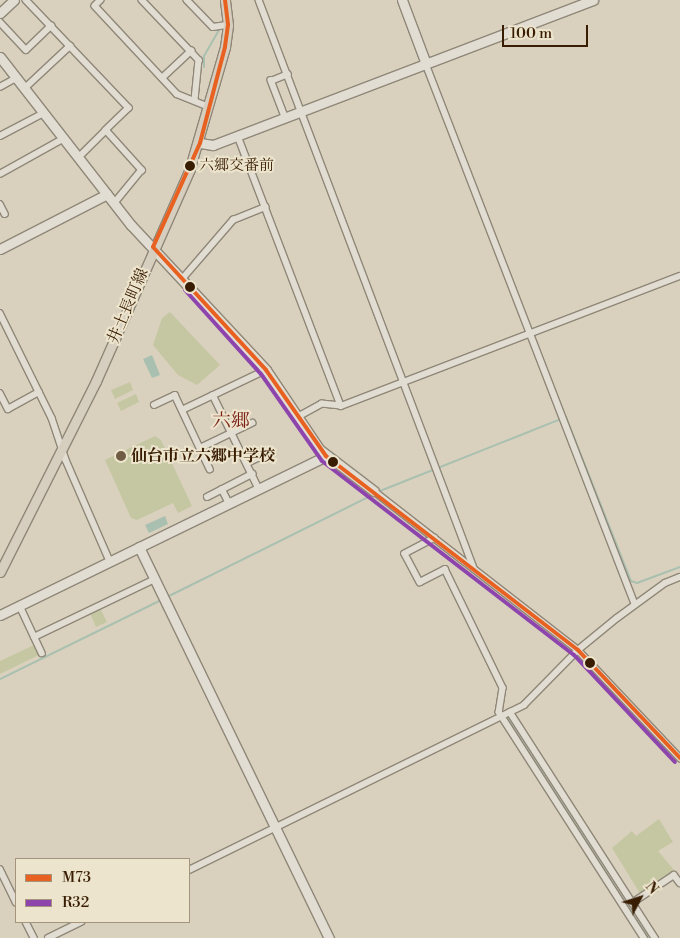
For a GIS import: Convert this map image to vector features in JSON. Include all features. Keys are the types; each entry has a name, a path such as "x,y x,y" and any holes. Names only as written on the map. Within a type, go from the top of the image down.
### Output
{"main road":[{"name":"井土長町線","path":"0,572 96,381 153,247 200,144 228,25 225,0"}],"street":[{"path":"0,13 14,0"},
{"path":"26,0 129,108 78,158"},
{"path":"102,0 95,6 177,94 195,100 210,108"},
{"path":"142,0 199,60 195,100"},
{"path":"187,0 213,27 228,25"},
{"path":"259,0 474,568"},
{"path":"402,0 529,334 635,604"},
{"path":"200,144 213,145 238,136 593,0"},
{"path":"0,22 26,50 51,26"},
{"path":"24,89 70,46"},
{"path":"162,78 191,51"},
{"path":"0,57 42,114 115,203 266,370 326,456 377,493 578,650 680,758"},
{"path":"285,118 271,81 288,74"},
{"path":"0,87 16,78"},
{"path":"0,136 42,114"},
{"path":"106,130 142,170 115,203"},
{"path":"238,136 341,406"},
{"path":"0,174 63,140"},
{"path":"0,249 108,194"},
{"path":"0,204 5,214"},
{"path":"183,278 233,220 265,207"},
{"path":"299,417 322,404 341,406 680,276"},
{"path":"0,312 39,392 110,561"},
{"path":"182,410 266,370"},
{"path":"0,394 8,408 39,392"},
{"path":"154,404 175,395 210,469"},
{"path":"213,395 259,489"},
{"path":"200,448 252,423"},
{"path":"247,464 271,452"},
{"path":"0,615 326,456"},
{"path":"207,496 252,474"},
{"path":"222,489 229,504"},
{"path":"435,538 405,554 420,582 445,569 503,688 498,712 506,714 655,938"},
{"path":"139,547 329,938"},
{"path":"190,870 524,705 578,650 635,604 665,583 680,577"},
{"path":"34,637 155,579"},
{"path":"20,606 42,654"},
{"path":"506,714 644,938"},
{"path":"0,869 15,900"},
{"path":"632,903 674,875 680,883"},
{"path":"26,923 34,938"},
{"path":"48,938 79,923"}],"shaded area":[{"path":"170,312 220,365 197,385 178,375 153,345 162,318"},
{"path":"152,355 160,375 152,378 143,359"},
{"path":"130,382 133,390 115,399 111,390"},
{"path":"136,394 139,402 121,411 117,403"},
{"path":"155,436 161,440 192,506 178,513 173,503 137,520 131,518 105,460"},
{"path":"165,516 168,524 149,533 145,525"},
{"path":"100,608 107,622 96,627 90,613"},
{"path":"34,645 39,655 0,674 0,661"},
{"path":"659,819 673,842 658,851 675,871 641,895 612,848 632,831 636,836"}],"waterway":[{"path":"204,67 204,56 219,30"},
{"path":"167,597 385,489 566,417 631,581 637,583 680,567"},
{"path":"0,679 161,600"},
{"path":"505,715 648,938"}],"transit line":[{"name":"M73","path":"225,0 228,25 225,47 200,143 153,247 266,370 326,456 578,650 680,758"},
{"name":"R32","path":"185,290 261,374 322,461 574,655 675,762"}],"place":[{"name":"六郷交番前","path":"190,166"},
{"name":"仙台市立六郷中学校","path":"121,456"}],"district":[{"name":"六郷","path":"231,422"}]}
